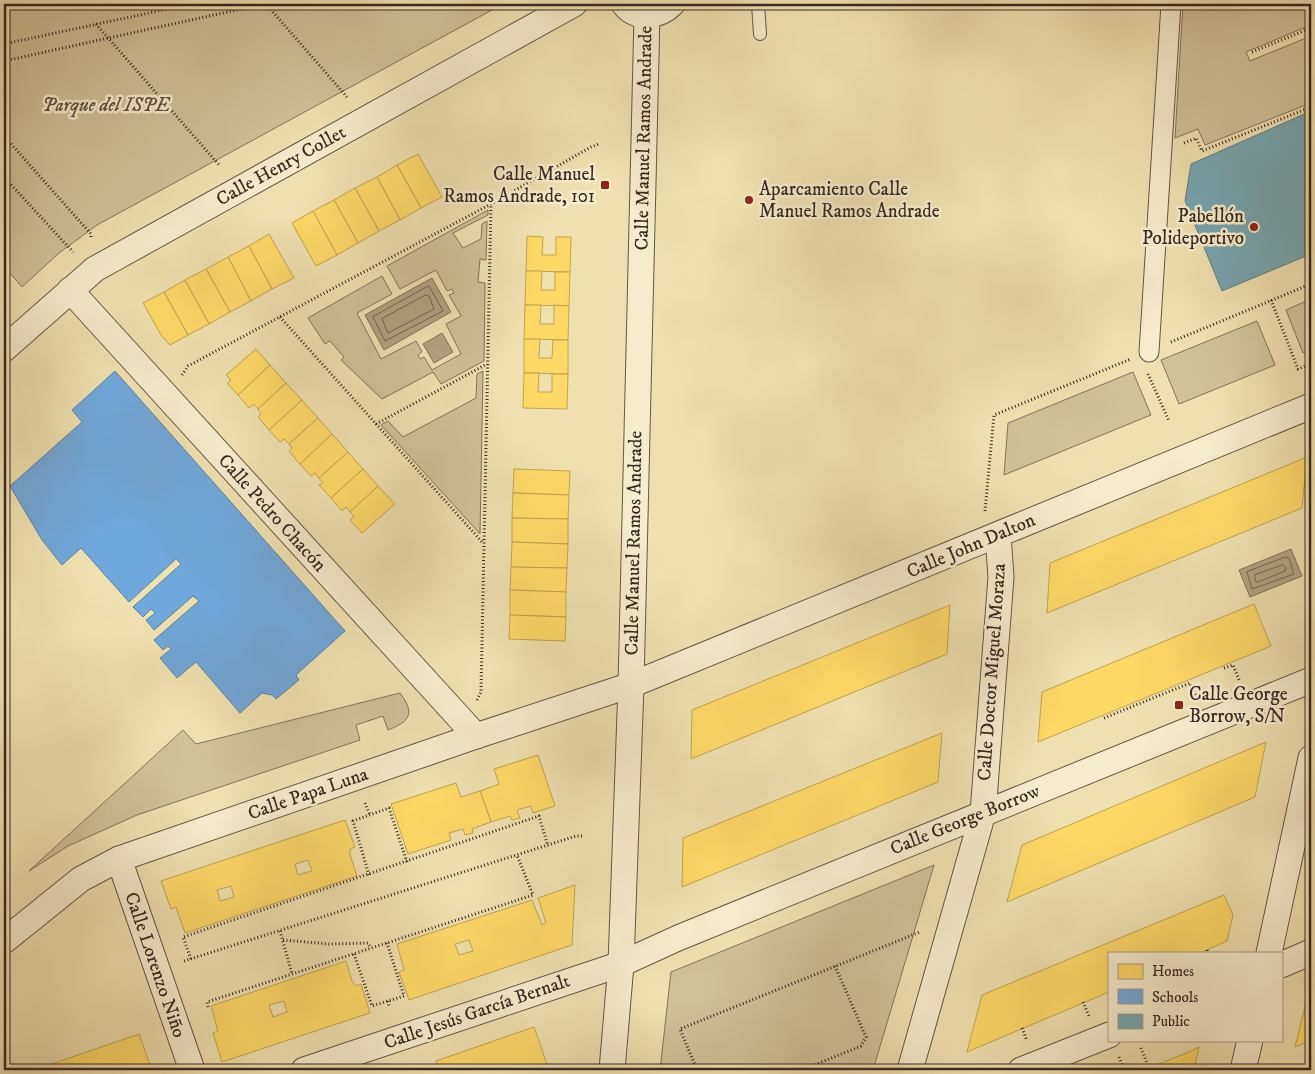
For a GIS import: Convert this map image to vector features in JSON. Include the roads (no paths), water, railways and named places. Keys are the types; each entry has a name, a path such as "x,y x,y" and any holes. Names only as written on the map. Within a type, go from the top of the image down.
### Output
{"street":[{"name":"Calle Henry Collet","path":"4,350 95,269 574,4"},
{"path":"624,4 636,13 647,15 658,14 672,4"},
{"path":"1144,354 1162,144 1171,4"},
{"name":"Calle Manuel Ramos Andrade","path":"612,1070 621,964 631,685 647,15"},
{"name":"Calle Pedro Chacón","path":"70,290 476,736"},
{"name":"Calle John Dalton","path":"631,685 1311,406"},
{"name":"Calle Doctor Miguel Moraza","path":"910,1070 983,813 1001,571 998,535"},
{"name":"Calle George Borrow","path":"621,964 678,938 1311,680"},
{"name":"Calle Papa Luna","path":"4,941 81,880 118,859 631,685"},
{"path":"1269,952 1311,758"},
{"name":"Calle Lorenzo Niño","path":"118,859 192,1070"},
{"path":"1282,965 1311,952"},
{"name":"Calle Jesús García Bernalt","path":"304,1070 621,964"},
{"path":"1243,1070 1250,1042"},
{"path":"1021,1070 1114,1046"}],"lane":[{"path":"758,4 760,34"}],"water":[{"path":"432,278 451,312 384,350 365,315"},
{"path":"442,333 453,352 434,363 423,344"},
{"path":"1291,549 1302,576 1250,597 1239,570"}],"place":[{"name":"Calle Manuel Ramos Andrade, 101","path":"605,185"},
{"name":"Aparcamiento Calle Manuel Ramos Andrade","path":"749,200"},
{"name":"Pabellón Polideportivo","path":"1254,227"},
{"name":"Calle George Borrow, S/N","path":"1179,705"}],"park label":[{"name":"Parque del ISPE","path":"106,105"}]}
